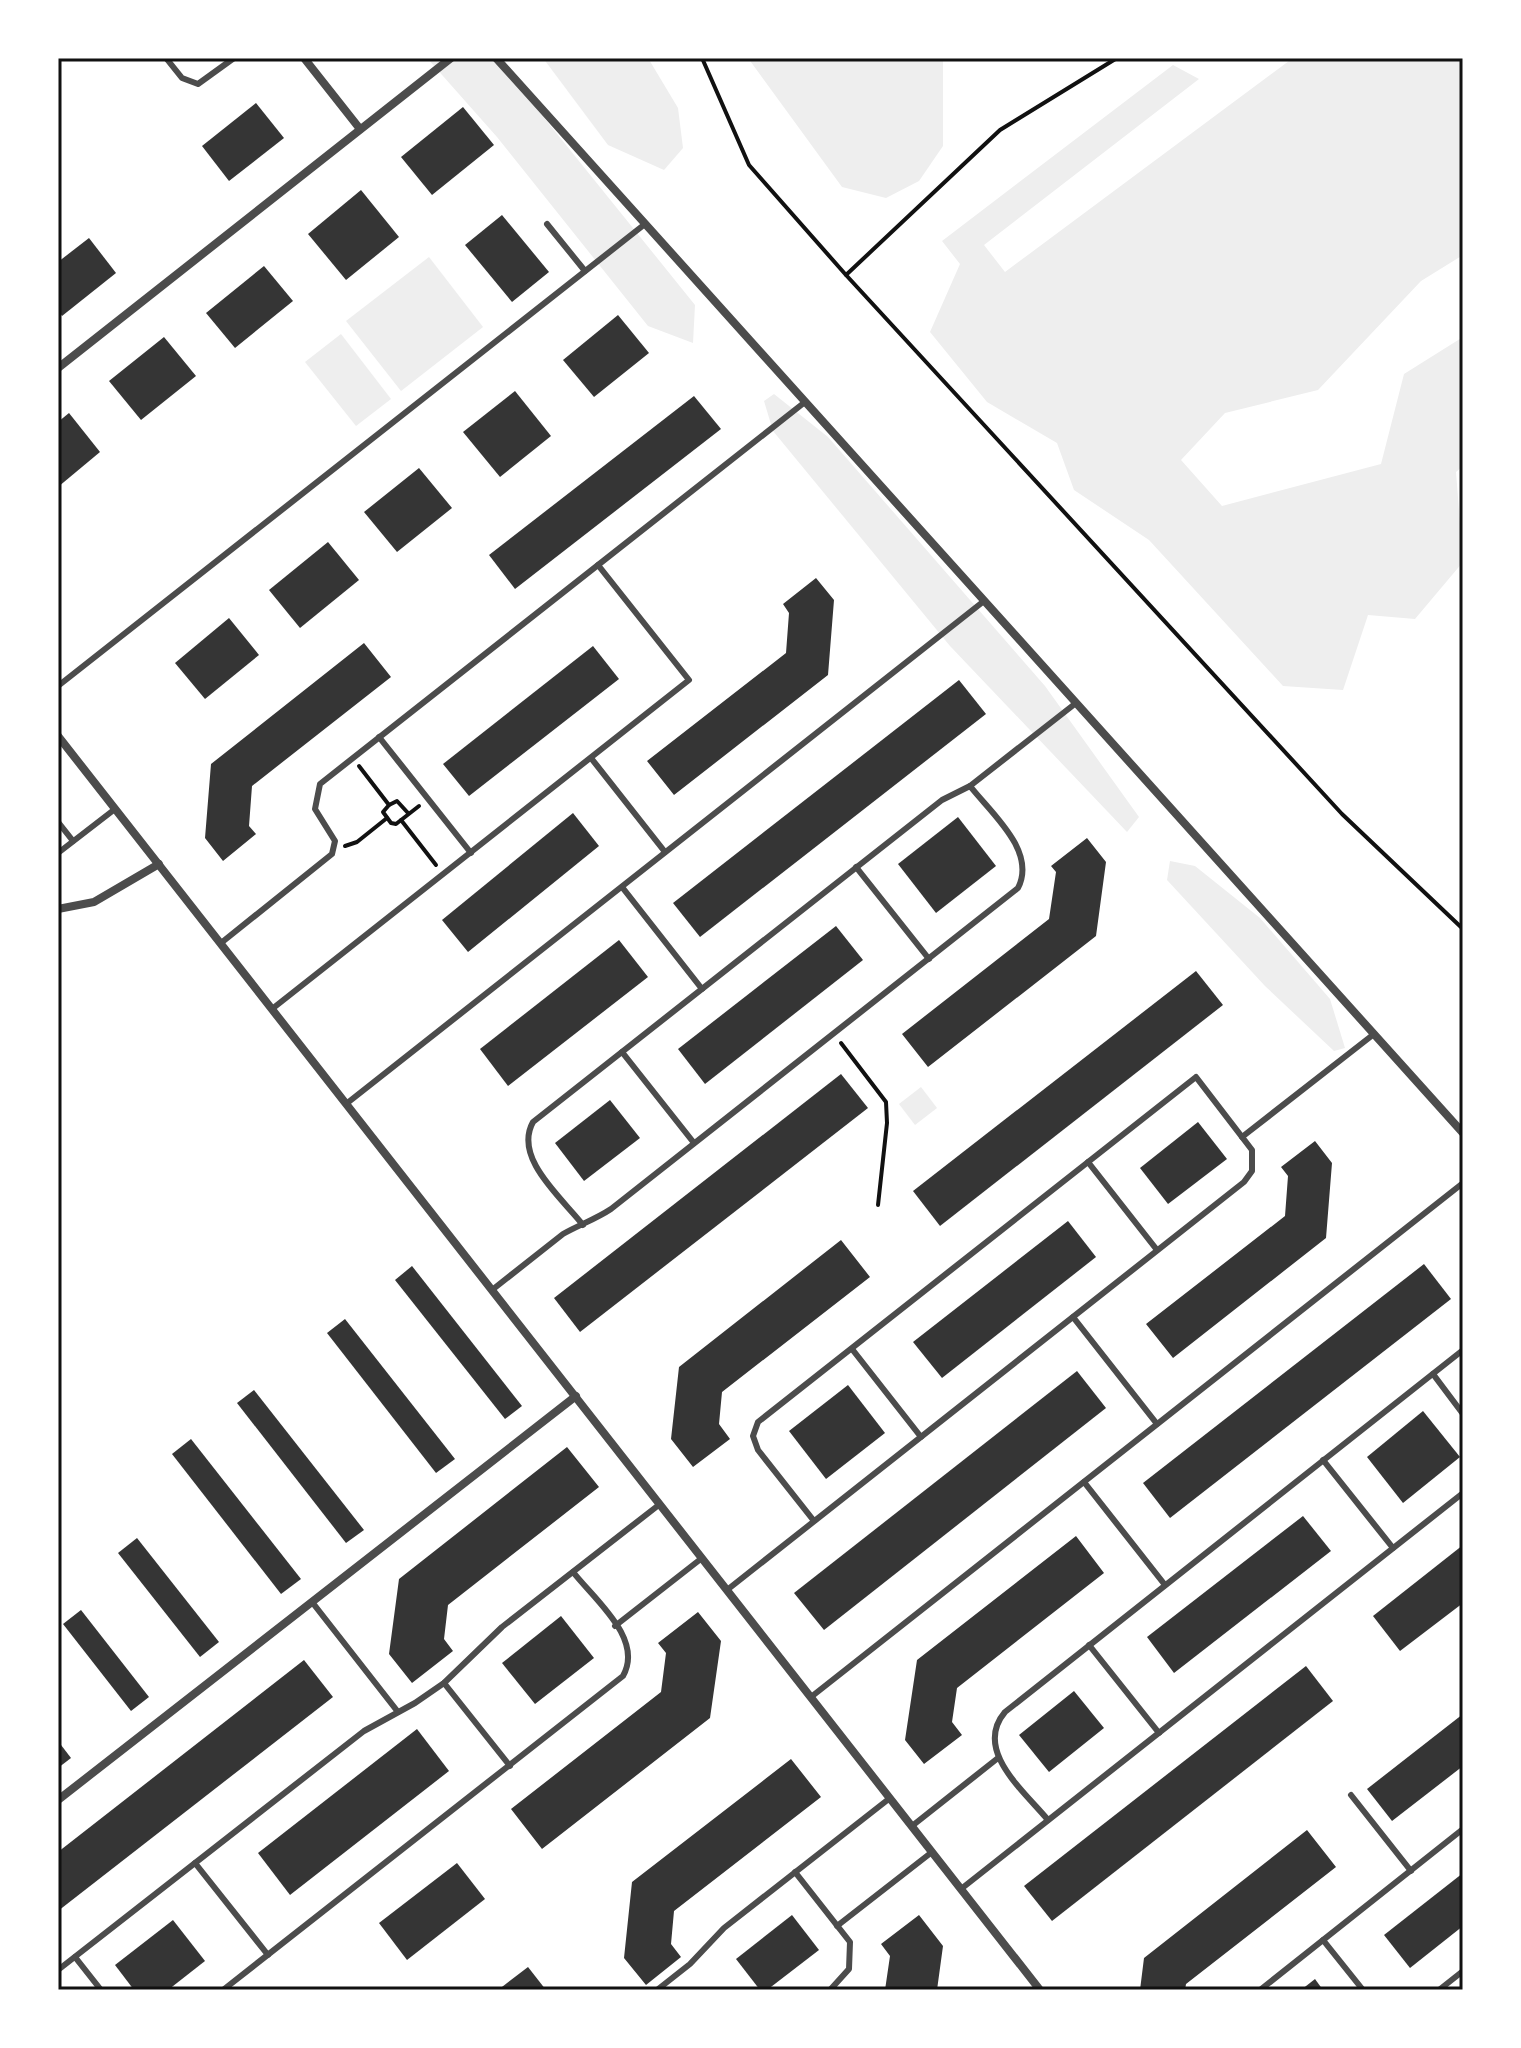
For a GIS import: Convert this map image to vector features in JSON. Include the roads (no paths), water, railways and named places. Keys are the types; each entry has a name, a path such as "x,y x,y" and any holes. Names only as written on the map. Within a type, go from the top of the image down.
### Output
{"street":[{"path":"304,58 360,129"},
{"path":"58,368 451,58"},
{"path":"496,58 1463,1133"},
{"path":"58,736 1040,1990"},
{"path":"58,909 94,902 159,864"},
{"path":"58,1800 576,1396"}],"lane":[{"path":"166,58 182,78 198,84 234,58"},
{"path":"547,224 585,271"},
{"path":"58,686 645,224"},
{"path":"221,943 328,859 335,848 331,832 315,809 320,784 805,402"},
{"path":"272,1009 689,680 598,565"},
{"path":"346,1104 984,601"},
{"path":"583,1225 532,1160 527,1138 533,1122 947,796 970,786 1076,703"},
{"path":"379,737 471,853"},
{"path":"591,758 665,852"},
{"path":"492,1290 563,1234 611,1209 1018,888 1024,874 1023,861 1016,845 970,786"},
{"path":"58,853 115,809"},
{"path":"58,822 73,841"},
{"path":"856,867 929,959"},
{"path":"622,887 702,989"},
{"path":"1242,1137 1374,1034"},
{"path":"622,1052 694,1143"},
{"path":"727,1590 1244,1182 1252,1171 1252,1150 1196,1077 755,1428 758,1450 814,1521"},
{"path":"1088,1162 1157,1250"},
{"path":"811,1697 1463,1183"},
{"path":"1073,1317 1157,1424"},
{"path":"852,1349 921,1437"},
{"path":"1048,1820 998,1758 993,1742 998,1720 1463,1350"},
{"path":"1433,1374 1463,1414"},
{"path":"1323,1460 1393,1548"},
{"path":"1084,1482 1165,1585"},
{"path":"961,1889 1463,1493"},
{"path":"58,1970 364,1731 444,1683 468,1664 494,1634 660,1504"},
{"path":"615,1626 702,1558"},
{"path":"223,1990 623,1676 630,1651 628,1642 573,1572"},
{"path":"312,1602 398,1712"},
{"path":"1089,1645 1159,1733"},
{"path":"444,1683 510,1766"},
{"path":"912,1826 998,1758"},
{"path":"1351,1795 1411,1871"},
{"path":"657,1990 690,1964 716,1935 890,1798"},
{"path":"1260,1990 1463,1829"},
{"path":"837,1926 932,1852"},
{"path":"195,1863 268,1955"},
{"path":"795,1872 850,1942 852,1961 845,1977 830,1990"},
{"path":"1323,1940 1363,1990"},
{"path":"75,1957 101,1990"},
{"path":"1439,1990 1463,1971"},
{"path":"666,1983 672,1990"}]}
